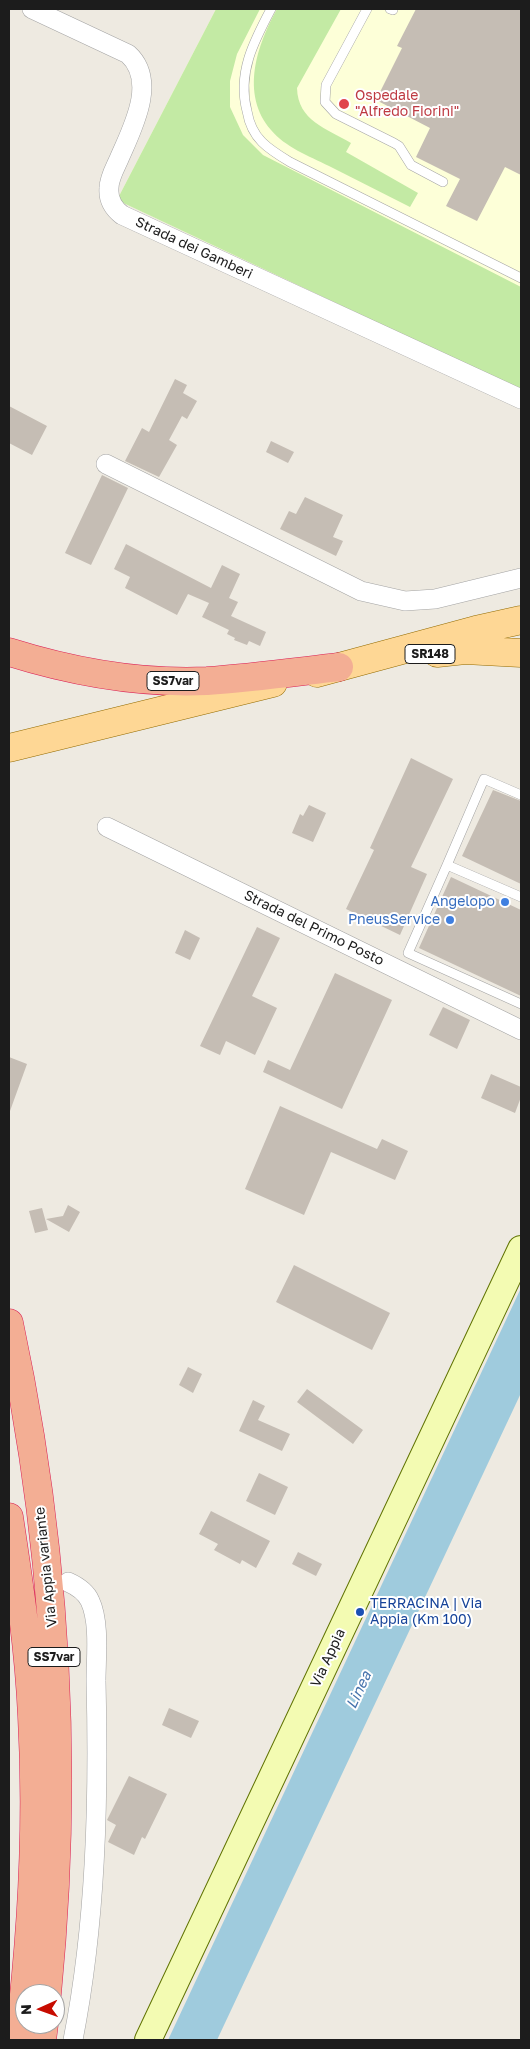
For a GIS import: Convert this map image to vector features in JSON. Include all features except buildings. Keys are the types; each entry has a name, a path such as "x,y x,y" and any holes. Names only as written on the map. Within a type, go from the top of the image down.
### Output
{"highway":[{"name":"SS7var","path":"9,652 60,666 95,673 163,681 207,681 340,667"},
{"name":"Via Appia variante","path":"9,1322 34,1456 54,1653 58,1755 57,1858 48,1984"},
{"name":"Via Appia variante","path":"9,1517 27,1642 32,1718 32,1873 19,2040"},
{"path":"9,1566 32,1718"}],"main road":[{"name":"SR148","path":"476,630 521,614"},
{"name":"SR148","path":"9,748 340,667 476,630 521,620"},
{"name":"SR148","path":"340,667 409,656 465,650 521,654"},
{"name":"Via Appia","path":"148,2040 521,1249"}],"street":[{"name":"Strada dei Gamberi","path":"32,9 128,54 138,68 141,88 139,106 108,189 111,202 122,215 521,399"},
{"path":"106,464 361,590 406,601 435,599 521,578"},
{"name":"Strada del Primo Posto","path":"107,827 521,1030"},
{"path":"68,1582 82,1590 86,1595 90,1601 94,1617 97,1714 96,1810 89,1923 82,1986 73,2040"}],"lane":[{"path":"271,9 252,47 244,76 246,108 250,126 261,141 273,152 290,162 521,278"},
{"path":"367,9 326,85 325,102 336,114 394,143 412,165 443,182"},
{"path":"521,795 484,779 408,953 521,1004"},
{"path":"447,864 521,897"}],"shaded area":[{"name":"Ospedale \"Alfredo Fiorini\"","path":"216,9 521,9 521,390 117,200"}],"green space":[{"path":"216,9 260,9 237,54 230,81 230,107 243,135 263,155 521,287 521,390 117,200"},
{"path":"277,9 341,9 297,88 302,108 308,116 323,128 351,143 346,152 418,193 410,207 306,155 283,141 271,130 262,116 256,101 254,85 258,54 263,38"}],"water":[{"name":"Linea","path":"521,1288 521,1393 217,2040 168,2040"}],"place":[{"name":"Ospedale \"Alfredo Fiorini\"","path":"344,104"},
{"name":"Angelopo","path":"505,902"},
{"name":"PneusService","path":"450,920"},
{"name":"TERRACINA | Via Appia (Km 100)","path":"360,1612"}]}
